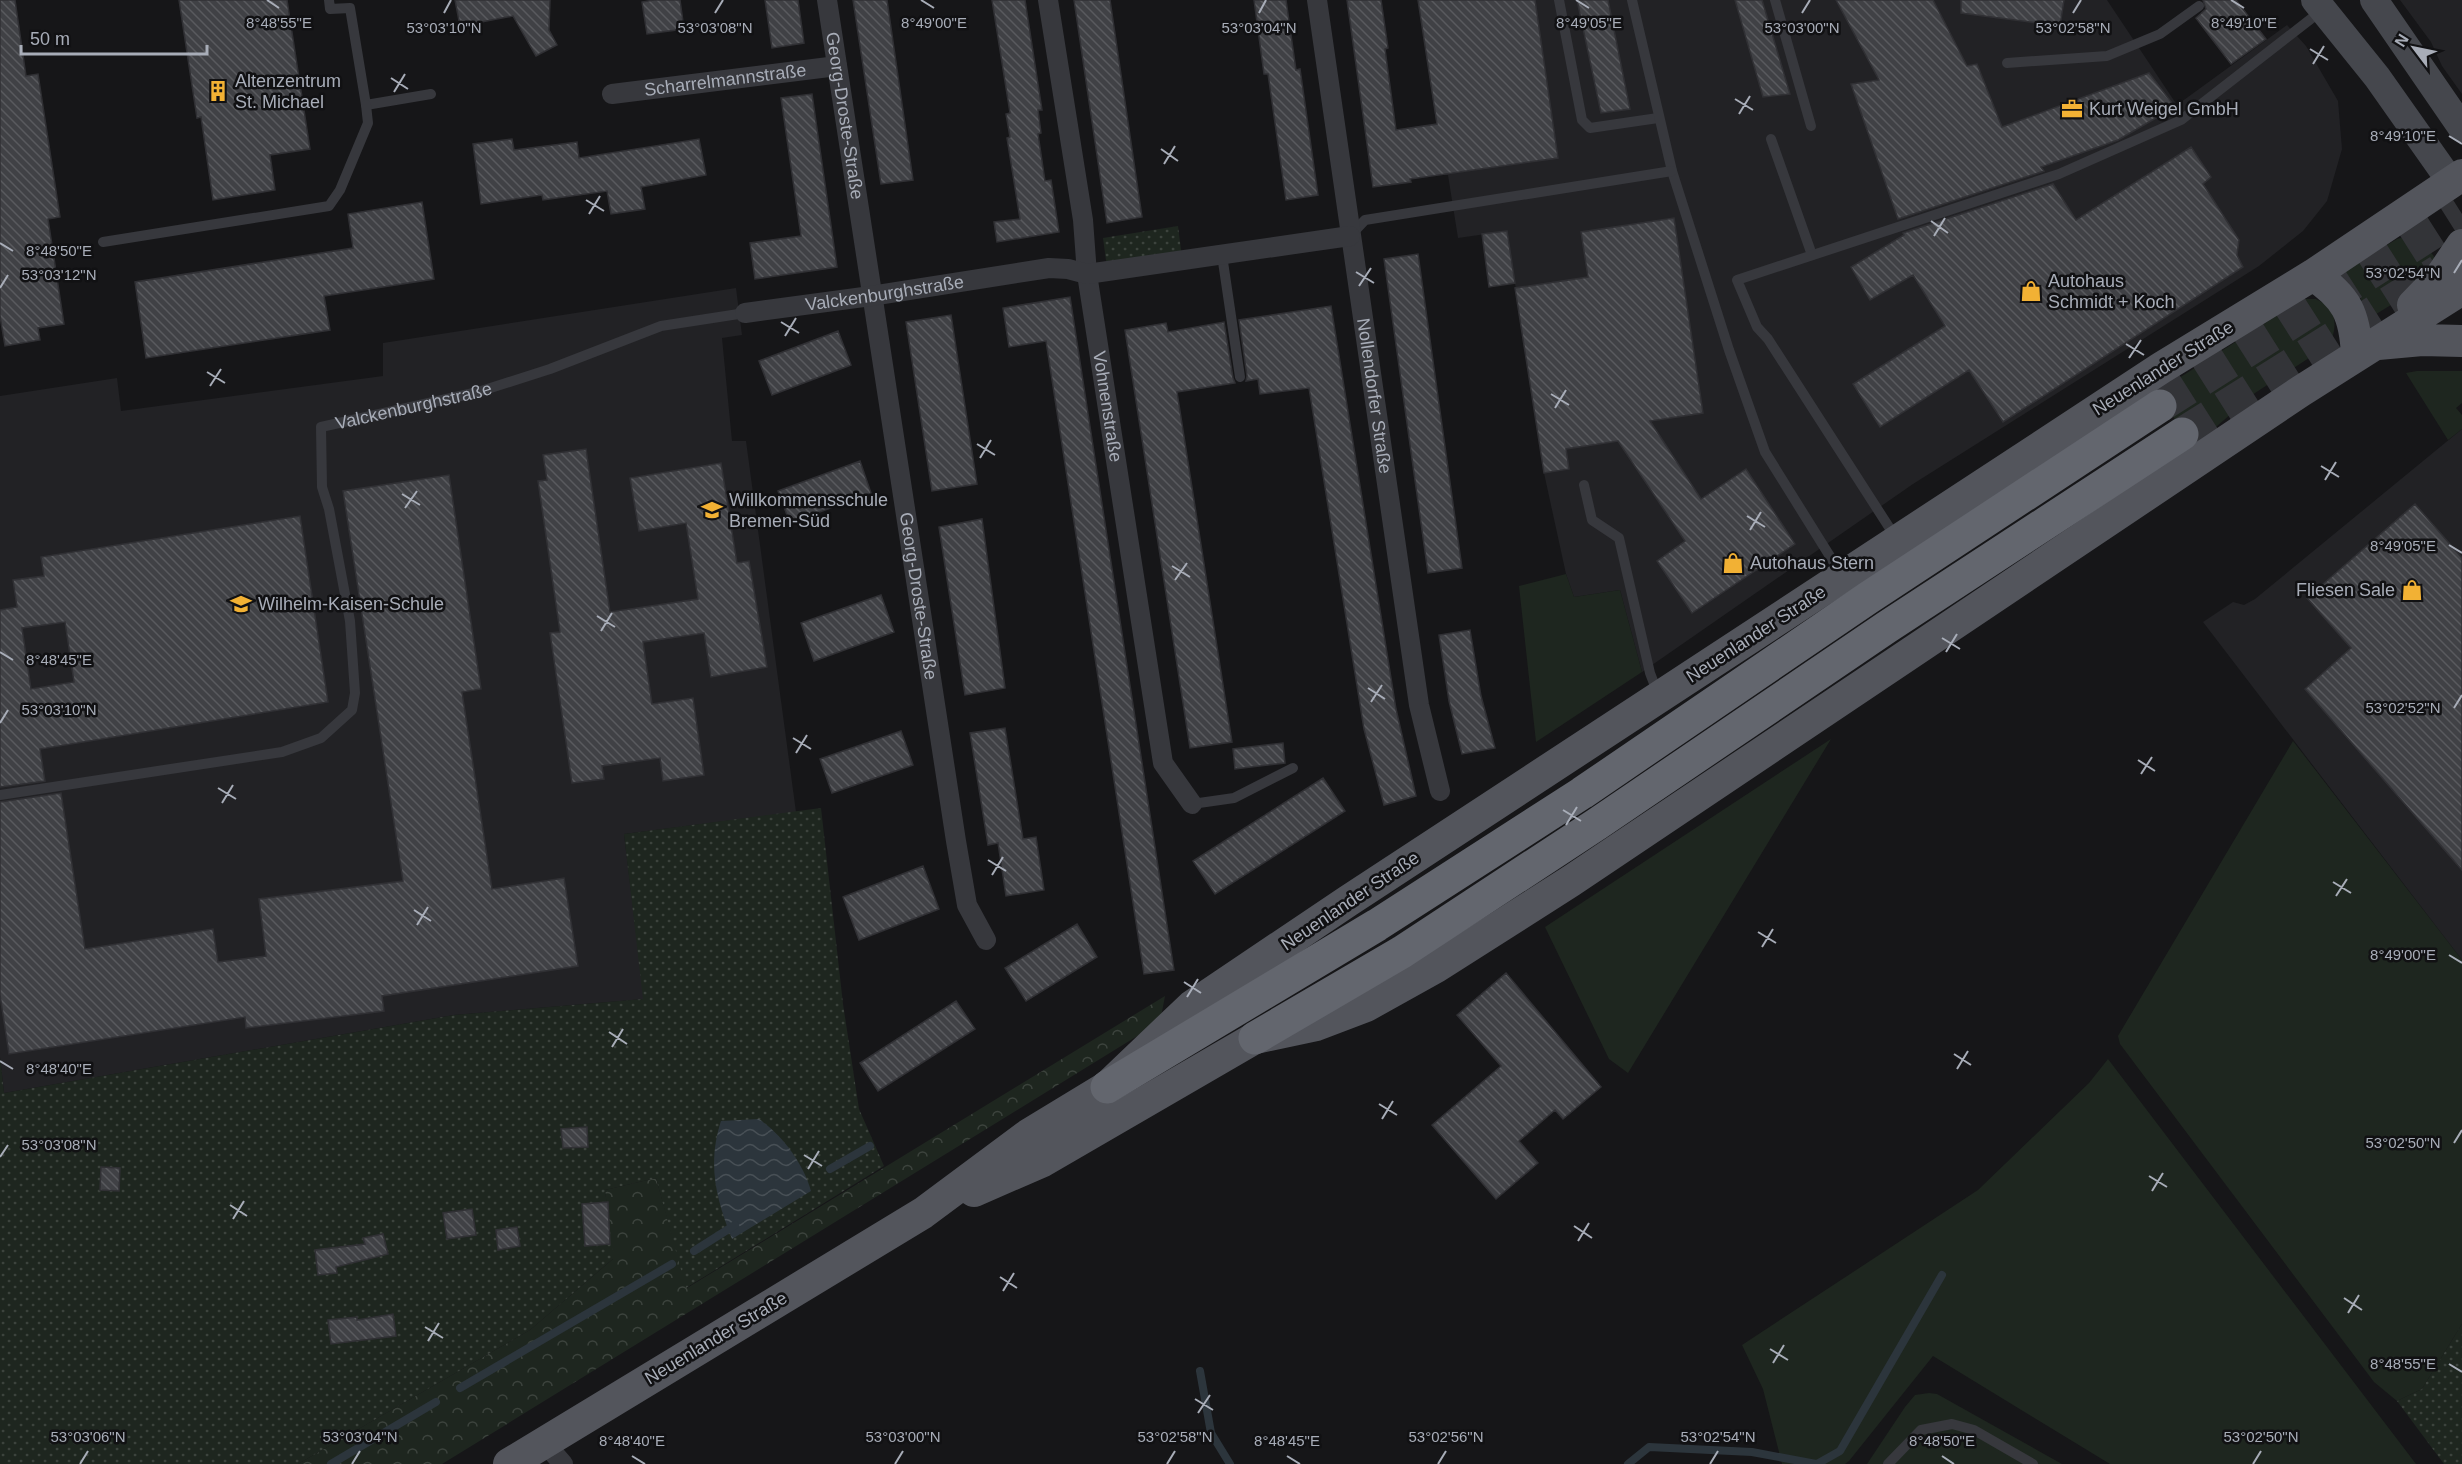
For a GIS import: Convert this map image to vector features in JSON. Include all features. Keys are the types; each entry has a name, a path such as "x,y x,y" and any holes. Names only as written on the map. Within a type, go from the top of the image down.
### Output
{"highway":[{"name":"Neuenlander Straße","path":"1107,1087 1377,925 1582,793 1868,598 2160,406"},
{"name":"Neuenlander Straße","path":"1255,1038 1412,946 1607,818 1887,627 2182,434"}],"main road":[{"name":"Neuenlander Straße","path":"509,1464 554,1453 923,1213 1028,1135 1107,1087 1192,1006 2161,368 2458,185"},
{"path":"2365,349 2441,276 2462,244"},
{"path":"2313,275 2330,287 2347,305 2365,349"},
{"name":"Neuenlander Straße","path":"923,1213 1043,1161 1255,1038 1316,1025 1366,1006 1436,967 1571,881 2365,349 2462,289"},
{"path":"2365,349 2422,340 2462,341"}],"street":[{"name":"Georg-Droste-Straße","path":"827,0 965,894 967,904 986,940"},
{"name":"Vohnenstraße","path":"1048,0 1083,220 1087,274 1163,763 1192,804"},
{"name":"Nollendorfer Straße","path":"1317,0 1419,705 1440,791"},
{"path":"2374,0 2462,128"},
{"path":"2319,5 2377,77 2458,185"},
{"name":"Scharrelmannstraße","path":"612,94 837,66"},
{"name":"Valckenburghstraße","path":"745,313 1049,268 1068,268 1087,274 1350,236"}],"lane":[{"path":"103,242 329,206 340,189 368,123 350,8 330,9 329,0"},
{"path":"1559,0 1582,120 1590,128 1658,118"},
{"path":"1632,0 1672,171 1729,350 1765,452 1843,577"},
{"path":"1775,0 1811,126"},
{"path":"1898,541 1768,339 1757,327 1737,280 2059,174 2181,120 2319,5"},
{"path":"2007,63 2107,56 2160,34 2199,6"},
{"path":"366,105 430,94"},
{"path":"1771,140 1812,255"},
{"name":"Valckenburghstraße","path":"1350,236 1365,220 1672,171"},
{"path":"1222,255 1240,377"},
{"name":"Valckenburghstraße","path":"0,795 282,752 321,738 352,710 355,693 350,621 329,509 322,487 321,427 478,392 550,369 661,326 745,313"},
{"path":"1584,485 1592,520 1620,538 1650,673 1659,697"},
{"path":"1192,804 1234,798 1293,768"},
{"path":"1888,1464 1921,1430 1952,1424 1974,1430 2033,1464"}],"shaded area":[{"path":"1418,0 2107,0 2177,105 2287,25 2306,46 2338,101 2342,149 2327,201 2303,231 2259,266 1913,484 1642,672 1620,590 1574,597 1566,574 1544,473 1507,231 1458,238 1448,175 1444,175"},
{"path":"2400,0 2462,0 2462,94 2442,66 2431,42"},
{"name":"Wilhelm-Kaisen-Schule","path":"736,288 742,335 722,338 732,441 746,441 796,812 624,834 644,999 454,1015 4,1093 0,1057 0,396 117,378 121,411 383,376 383,343"},
{"path":"2462,429 2462,960 2203,622 2233,602 2244,605 2255,599"}],"green space":[{"path":"1178,226 1183,266 1107,268 1103,238"},
{"path":"2417,233 2438,262 2407,295 2365,321 2364,306 2358,294 2349,284 2336,276 2397,239"},
{"path":"2303,299 2316,299 2331,307 2334,326 2329,345 2255,393 2193,447 2157,392"},
{"path":"2462,371 2462,403 2456,408 2462,415 2462,429 2448,440 2406,373"},
{"path":"1566,574 1574,597 1620,590 1642,672 1536,742 1519,586"},
{"path":"1831,739 1628,1073 1609,1059 1545,927"},
{"path":"2293,741 2462,960 2462,1324 2422,1389 2397,1401 2374,1382 2120,1044 2118,1036"},
{"path":"821,808 843,1004 859,1109 884,1166 686,1288 656,1178 605,1190 614,1258 530,1330 298,1464 0,1464 0,1057 4,1093 454,1015 643,999 624,834"},
{"path":"1165,996 1160,1022 442,1464 298,1464 530,1330 613,1259 605,1190 656,1178 687,1288"},
{"path":"2108,1059 2416,1464 2110,1464 1933,1356 1845,1464 1782,1464 1763,1389 1742,1345 1978,1190 2089,1083"},
{"path":"2462,1324 2462,1464 2444,1464 2397,1401 2422,1389"},
{"path":"1937,1394 2062,1464 1867,1464 1915,1395"}],"water":[{"path":"759,1119 776,1133 791,1151 803,1170 811,1191 732,1239 715,1181 717,1137 721,1121"}],"building":[{"path":"0,0 15,0 26,76 38,74 60,217 48,219 64,324 38,328 40,340 5,346 0,316"},
{"name":"Altenzentrum St. Michael","path":"179,0 287,0 310,149 270,155 275,190 213,200 201,117 197,118"},
{"path":"455,0 550,0 549,30 557,45 536,56 513,16 460,26"},
{"path":"680,0 684,29 647,34 642,2"},
{"path":"765,0 798,0 804,43 772,48"},
{"path":"853,0 887,0 913,180 881,184"},
{"path":"992,0 1025,0 1042,110 1038,110 1041,133 1038,134 1045,181 1051,180 1059,232 997,242 994,222 1020,219 1007,138 1010,137 1006,114 1010,113"},
{"path":"1074,0 1110,0 1142,217 1107,223"},
{"path":"1254,0 1286,0 1296,70 1300,69 1318,195 1286,200 1268,74 1264,74"},
{"path":"1347,0 1381,0 1396,130 1437,124 1418,0 1535,0 1558,158 1410,179 1411,182 1373,187"},
{"path":"1577,0 1608,0 1630,109 1601,113"},
{"path":"1735,0 1762,0 1790,94 1763,97"},
{"path":"1836,0 1933,0 1967,66 1977,64 2002,127 2149,73 2175,107 2118,140 2041,167 2044,171 1898,219 1851,84 1879,80"},
{"path":"1961,0 2064,0 2060,26 1961,13"},
{"path":"2203,0 2236,0 2266,39 2231,64 2196,18 2206,9"},
{"path":"812,94 837,267 755,279 750,243 801,236 781,98"},
{"path":"512,139 514,150 577,142 579,158 699,139 706,175 641,187 645,209 611,214 607,191 543,200 542,195 481,204 473,144"},
{"path":"2191,147 2211,177 2203,184 2239,240 2237,255 2243,267 2003,422 1969,370 1880,427 1853,384 1945,326 1913,275 1870,300 1851,267 1904,235 1903,233 2053,184 2076,220"},
{"path":"422,202 434,279 324,296 330,330 146,358 135,282 353,248 348,214"},
{"path":"1674,218 1703,413 1650,421 1701,499 1746,469 1795,544 1692,613 1657,561 1685,541 1618,441 1566,449 1569,469 1544,473 1515,288 1588,277 1581,232"},
{"path":"1507,231 1515,283 1489,287 1482,234"},
{"path":"1418,254 1462,568 1428,573 1384,259"},
{"path":"1070,297 1174,970 1144,974 1046,341 1009,347 1003,308"},
{"path":"1331,306 1396,709 1416,796 1384,805 1364,729 1309,388 1260,394 1258,379 1246,381 1239,320"},
{"path":"951,315 977,484 932,491 906,322"},
{"path":"1224,322 1235,383 1177,392 1232,742 1190,748 1125,330 1166,323 1168,332"},
{"path":"838,331 851,365 772,395 759,361"},
{"path":"586,449 610,612 698,599 686,523 639,531 630,478 721,463 737,563 749,561 767,667 711,677 704,633 643,642 652,704 693,698 704,775 663,781 660,758 602,766 604,779 572,783 550,633 560,632 538,481 547,480 543,455"},
{"path":"860,461 871,493 790,523 778,491"},
{"path":"449,475 481,689 462,692 492,889 564,878 578,966 382,996 384,1011 246,1028 245,1017 9,1054 0,995 0,802 61,793 85,949 213,929 218,962 266,956 259,899 403,881 343,491"},
{"path":"2415,504 2462,558 2462,870 2305,689 2351,648 2307,598"},
{"path":"300,516 328,702 40,749 45,781 0,787 0,610 17,607 13,580 44,576 41,557","holes":["65,622 74,682 31,689 22,628"]},
{"path":"982,519 1005,688 965,695 939,527"},
{"path":"881,595 894,632 814,661 801,623"},
{"path":"1470,630 1481,696 1495,748 1462,754 1449,701 1439,635"},
{"path":"1005,728 1023,839 1036,837 1044,890 1006,896 998,843 988,845 970,733"},
{"path":"901,731 913,765 832,793 820,759"},
{"path":"1283,743 1285,763 1235,769 1233,749"},
{"path":"1323,778 1345,811 1215,894 1193,861"},
{"path":"923,866 939,909 859,940 843,897"},
{"path":"1077,924 1097,957 1026,1001 1005,968"},
{"path":"1506,973 1601,1087 1563,1119 1555,1110 1519,1141 1538,1163 1496,1199 1432,1125 1501,1066 1457,1015"},
{"path":"956,1001 975,1029 878,1091 860,1063"},
{"path":"587,1127 588,1147 563,1148 561,1129"},
{"path":"101,1167 120,1168 119,1191 100,1190"},
{"path":"608,1202 610,1244 585,1246 582,1204"},
{"path":"472,1209 476,1235 447,1239 443,1213"},
{"path":"517,1227 520,1246 498,1250 496,1230"},
{"path":"383,1234 388,1254 336,1267 337,1273 318,1275 315,1250 365,1244 363,1238"},
{"path":"393,1314 396,1336 331,1344 328,1320 357,1317 357,1320"}],"waterway":[{"path":"830,1169 870,1146"},
{"path":"694,1251 735,1225"},
{"path":"460,1388 672,1264"},
{"path":"1817,1464 1840,1451 1942,1275"},
{"path":"1200,1371 1211,1433 1230,1464"},
{"path":"331,1464 436,1402"},
{"path":"1628,1464 1649,1447 1752,1452 1816,1464"}],"tunnel":[{"path":"2160,406 2462,214"},
{"path":"2182,434 2439,271"}],"place":[{"name":"Altenzentrum St. Michael","path":"218,91"},
{"name":"Kurt Weigel GmbH","path":"2072,109"},
{"name":"Autohaus Schmidt + Koch","path":"2031,291"},
{"name":"Willkommensschule Bremen-Süd","path":"712,510"},
{"name":"Autohaus Stern","path":"1733,563"},
{"name":"Fliesen Sale","path":"2412,590"},
{"name":"Wilhelm-Kaisen-Schule","path":"241,604"}]}
